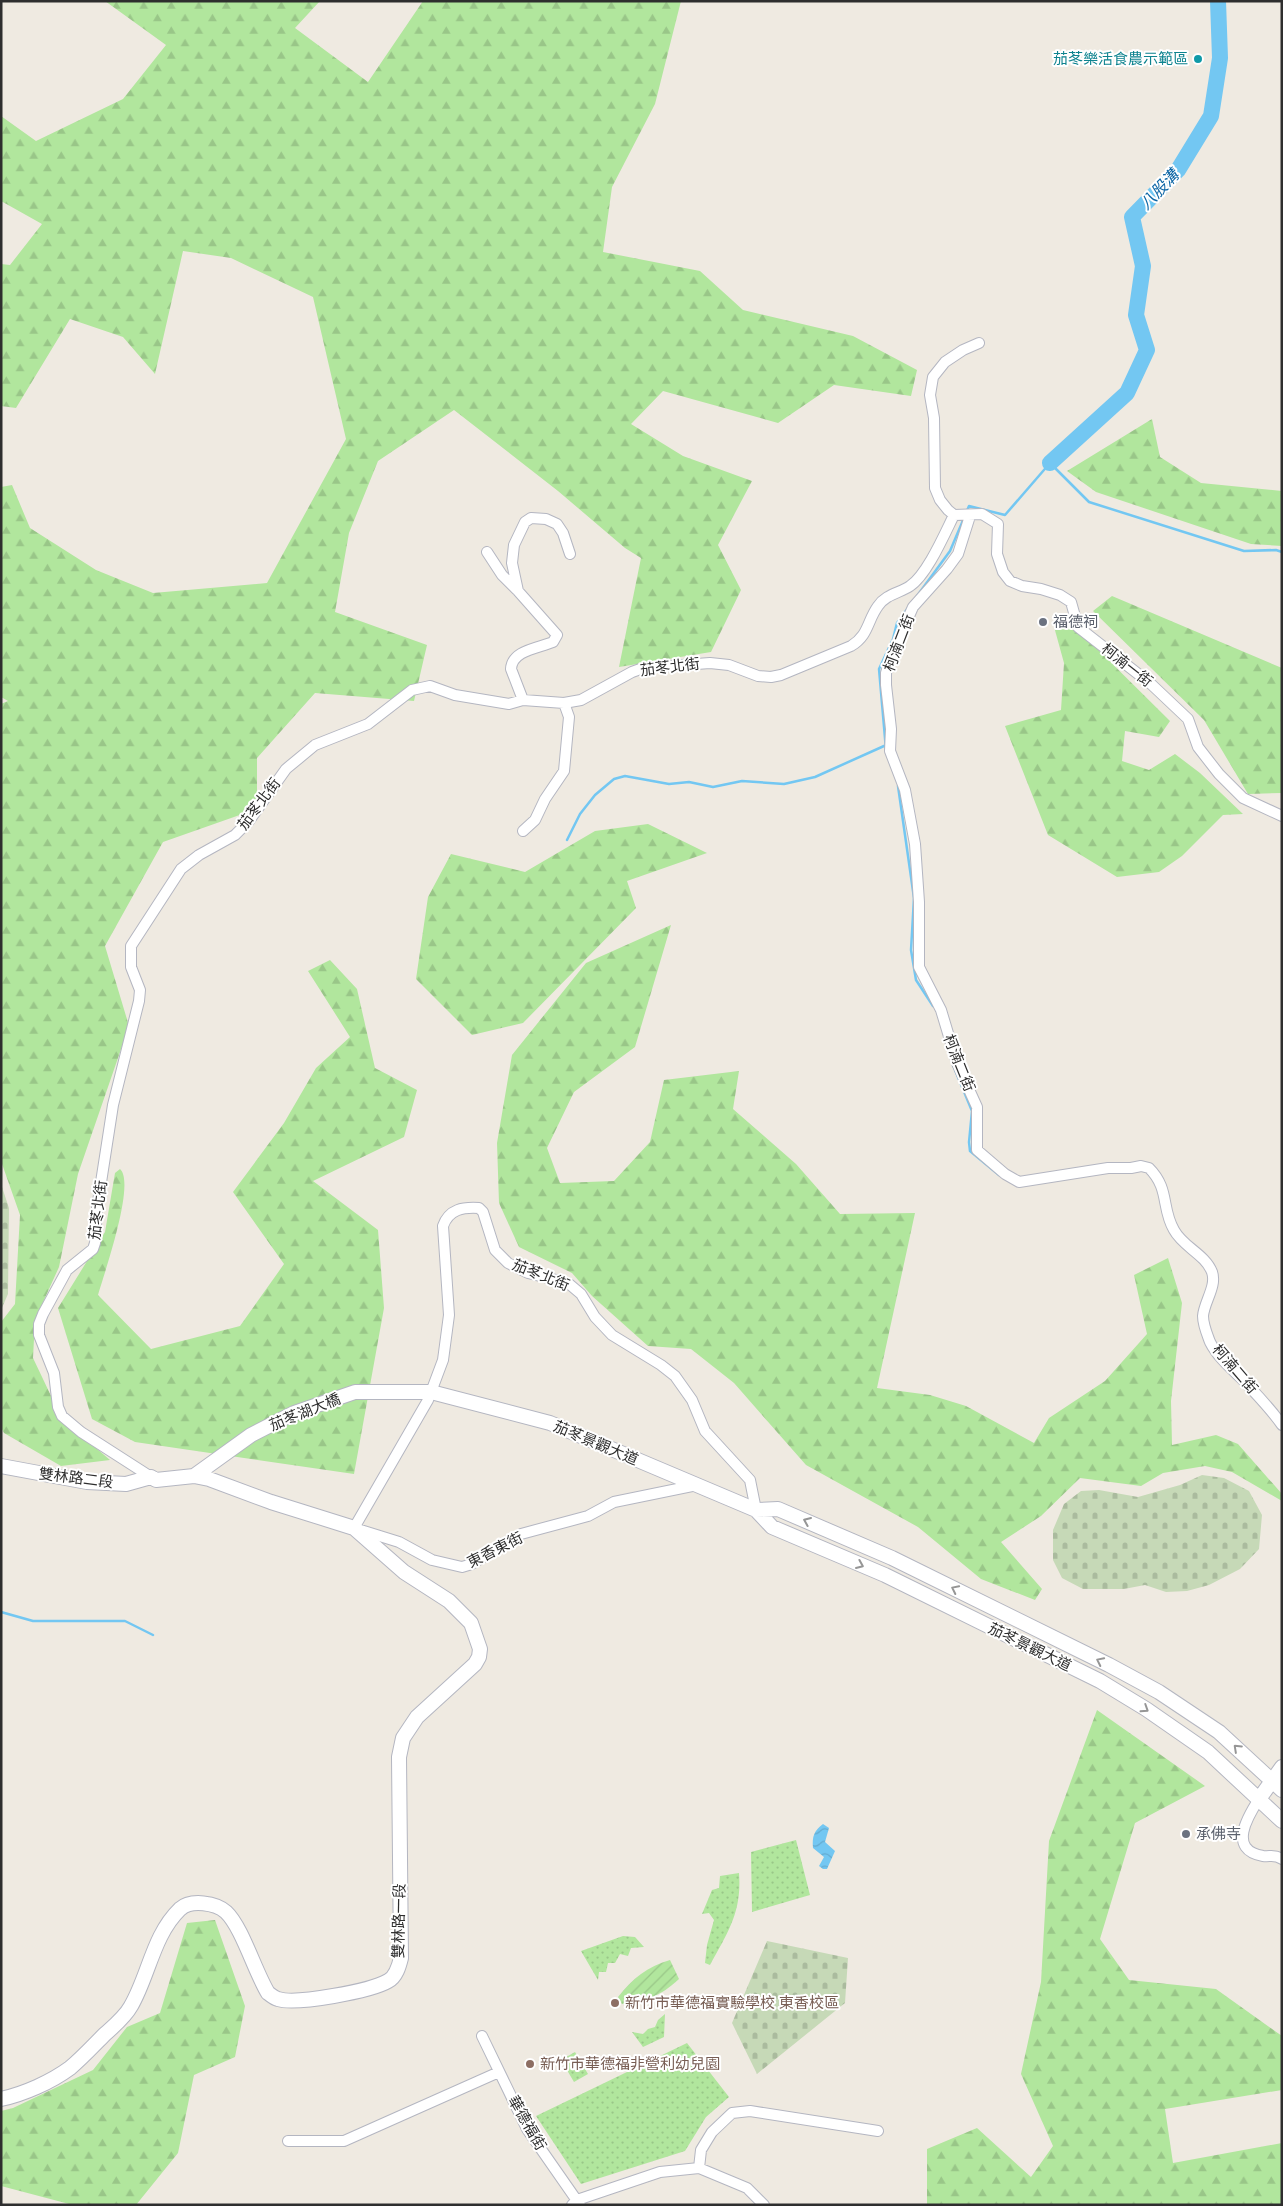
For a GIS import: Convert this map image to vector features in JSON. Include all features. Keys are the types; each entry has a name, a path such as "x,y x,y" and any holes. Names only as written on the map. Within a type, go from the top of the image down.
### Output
{"street":[{"path":"954,514 940,500 935,488 934,418 930,395 933,377 946,362 963,350 979,343"},
{"name":"柯湳一街","path":"954,514 970,516 982,514 998,524 997,554 1003,572 1010,581 1022,586 1041,588 1060,595 1071,602 1078,627 1151,684 1188,719 1198,747 1231,786 1243,798 1282,816"},
{"name":"茄苳北街","path":"151,1477 81,1432 62,1416 58,1406 54,1373 39,1335 39,1324 67,1270 92,1249 95,1243 96,1208 113,1105 139,1000 140,990 131,967 131,946 181,869 199,855 235,835 249,821 286,769 315,746 362,726 412,690 430,686 455,695 509,704 523,700 564,703 581,700 643,668 710,663 729,665 758,676 771,678 781,676 851,646 860,640 878,605 894,592 911,586 926,569 954,514"},
{"name":"柯湳二街","path":"970,516 958,554 913,607 891,657 886,673 886,685 891,729 890,751 905,790 915,844 919,902 919,967 940,1010 958,1063 977,1107 977,1150 1005,1174 1019,1182 1108,1168 1141,1166 1150,1168 1160,1181 1166,1196 1167,1212 1174,1230 1204,1260 1212,1273 1212,1284 1203,1318 1204,1328 1212,1344 1229,1366 1260,1397 1282,1425"},
{"path":"518,591 512,563 514,545 525,522 530,518 546,519 557,524 563,533 570,554"},
{"path":"487,552 502,575 557,634 552,642 535,647 517,657 511,664 511,669 523,700"},
{"path":"523,831 535,820 545,799 564,771 569,717 564,703"},
{"name":"茄苳北街","path":"354,1528 431,1392 443,1360 449,1315 443,1226 445,1220 452,1212 465,1208 479,1208 483,1212 495,1250 508,1263 528,1272 568,1283 581,1294 595,1316 612,1335 675,1376 692,1400 705,1430 750,1480 756,1510"},
{"name":"茄苳湖大橋","path":"194,1476 251,1435 294,1413 355,1392 431,1392"},
{"name":"茄苳景觀大道","path":"431,1392 550,1423 756,1510 772,1527 885,1576 1100,1681 1208,1752 1282,1821"},
{"name":"雙林路二段","path":"1,1466 94,1483 126,1484 151,1477"},
{"path":"151,1477 156,1480 194,1476 209,1478 271,1502 354,1528"},
{"name":"東香東街","path":"354,1528 399,1542 432,1560 462,1567 472,1564 522,1534 588,1516 614,1502 697,1485"},
{"name":"茄苳景觀大道","path":"756,1510 778,1509 892,1558 1109,1665 1159,1692 1219,1732 1277,1786"},
{"name":"雙林路一段","path":"1,2099 16,2096 62,2074 116,2024 130,2008 152,1953 172,1919 182,1907 196,1903 208,1904 225,1911 234,1923 268,1993 278,1999 311,1999 344,1994 389,1981 397,1971 400,1958 399,1757 402,1738 418,1717 475,1664 479,1657 480,1649 471,1622 449,1601 404,1572 354,1528"},
{"path":"1282,1767 1277,1786 1260,1799 1243,1829 1244,1846 1251,1852 1263,1856 1282,1858"},
{"name":"華德福街","path":"482,2036 527,2129 576,2203"},
{"path":"288,2141 344,2141 499,2072"},
{"path":"699,2168 701,2150 712,2132 732,2113 750,2111 878,2131"},
{"path":"576,2203 660,2172 699,2168 747,2188 764,2205"}],"green space":[{"path":"105,1 320,1 295,28 368,82 423,1 681,1 655,104 612,187 603,252 700,271 743,310 853,336 917,370 911,396 834,385 778,423 663,391 631,424 683,456 752,481 718,545 741,590 711,652 619,667 641,558 625,548 558,491 454,410 378,461 349,533 335,612 427,645 414,701 315,693 257,758 257,809 163,842 105,946 129,1026 78,1174 59,1267 35,1320 33,1358 62,1419 110,1460 61,1466 4,1433 1,1427 1,1322 15,1304 20,1215 1,1161 1,704 8,701 1,697 1,487 12,485 30,528 96,570 153,593 267,583 346,439 313,297 231,258 183,251 155,374 123,337 70,319 16,408 1,406 1,264 10,265 42,224 1,201 1,116 36,141 123,99 166,45"},
{"path":"1152,419 1160,457 1201,483 1282,491 1282,546 1251,544 1096,492 1067,471"},
{"path":"1112,596 1282,668 1282,793 1248,794 1204,720 1093,611"},
{"path":"1063,615 1170,721 1159,737 1125,731 1122,761 1149,770 1175,754 1200,773 1243,814 1223,815 1182,856 1159,872 1117,877 1048,835 1005,726 1061,710 1064,663 1053,623"},
{"path":"648,824 707,853 627,881 636,908 523,1023 472,1035 416,979 428,897 451,854 525,872 595,831"},
{"path":"671,925 635,1047 574,1092 547,1148 560,1183 614,1181 650,1142 664,1080 739,1071 733,1109 796,1164 840,1214 915,1213 877,1388 930,1395 966,1406 1034,1443 1049,1418 1105,1381 1147,1334 1134,1275 1168,1258 1182,1303 1171,1401 1172,1445 1216,1435 1238,1444 1282,1494 1282,1501 1232,1472 1205,1466 1163,1473 1141,1486 1080,1478 1041,1516 1001,1542 1042,1589 1035,1600 981,1579 918,1527 806,1465 734,1383 691,1349 648,1346 592,1296 572,1273 519,1247 499,1203 497,1143 512,1055 586,963"},
{"path":"330,960 357,989 375,1068 417,1090 404,1137 313,1181 378,1230 384,1308 354,1474 135,1442 92,1419 58,1308 105,1232 115,1173 120,1169 124,1178 122,1209 98,1295 151,1349 240,1326 284,1264 233,1192 284,1123 316,1068 350,1037 308,971"},
{"path":"1,1184 9,1208 8,1294 1,1310"},
{"path":"1202,1475 1224,1478 1249,1491 1262,1515 1259,1549 1240,1569 1209,1585 1187,1591 1166,1592 1145,1585 1124,1589 1083,1589 1062,1578 1053,1560 1053,1530 1064,1504 1081,1491 1099,1490 1138,1497 1180,1485"},
{"path":"1097,1710 1205,1786 1135,1823 1100,1939 1129,1980 1216,1989 1282,2036 1282,2090 1165,2109 1173,2163 1282,2143 1282,2205 927,2205 927,2149 977,2128 1031,2177 1053,2146 1021,2074 1041,1982 1049,1841"},
{"path":"796,1840 810,1895 752,1912 751,1852"},
{"path":"739,1873 736,1911 728,1932 710,1965 705,1963 707,1945 714,1920 709,1913 702,1914 712,1890 719,1888 720,1876"},
{"path":"215,1920 245,2006 235,2057 194,2075 178,2153 136,2205 73,2205 1,2186 1,2111 13,2108 93,2070 127,2027 160,2013 187,1923"},
{"path":"623,1936 635,1937 644,1947 631,1948 628,1956 620,1954 615,1963 608,1963 606,1972 599,1972 598,1980 581,1951"},
{"path":"767,1941 848,1958 845,2003 757,2074 732,2023"},
{"path":"670,1960 679,1979 666,1990 653,1997 622,2004 618,1997 629,1984 647,1970"},
{"path":"665,2014 664,2037 643,2047 632,2032 643,2034 648,2029 655,2027 658,2020"},
{"path":"687,2043 729,2097 706,2117 685,2151 581,2184 536,2116"},
{"path":"575,2052 588,2074 574,2082 561,2060"}],"water":[{"path":"823,1824 829,1828 825,1842 835,1851 827,1869 819,1866 824,1857 813,1848 814,1834"}],"waterway":[{"name":"八股溝","path":"1050,463 1127,393 1147,350 1136,315 1143,266 1132,217 1178,170 1211,116 1220,58 1218,1"},
{"path":"966,513 969,506 1005,515 1050,463 1089,502 1244,551 1276,550 1282,552"},
{"path":"917,596 950,551 964,518"},
{"path":"886,750 879,669 893,639 897,623 908,608"},
{"path":"567,840 580,814 595,795 614,779 625,776 669,784 689,782 713,787 742,781 784,784 815,777 884,746"},
{"path":"898,786 914,898 911,950 916,980 933,1006"},
{"path":"953,1065 972,1111 970,1151 999,1175"},
{"path":"1,1612 33,1621 125,1621 153,1635"}],"place":[{"name":"茄苳樂活食農示範區","path":"1198,59"},
{"name":"福德祠","path":"1043,622"},
{"name":"承佛寺","path":"1186,1834"},
{"name":"新竹市華德福實驗學校 東香校區","path":"615,2003"},
{"name":"新竹市華德福非營利幼兒園","path":"530,2064"}]}
